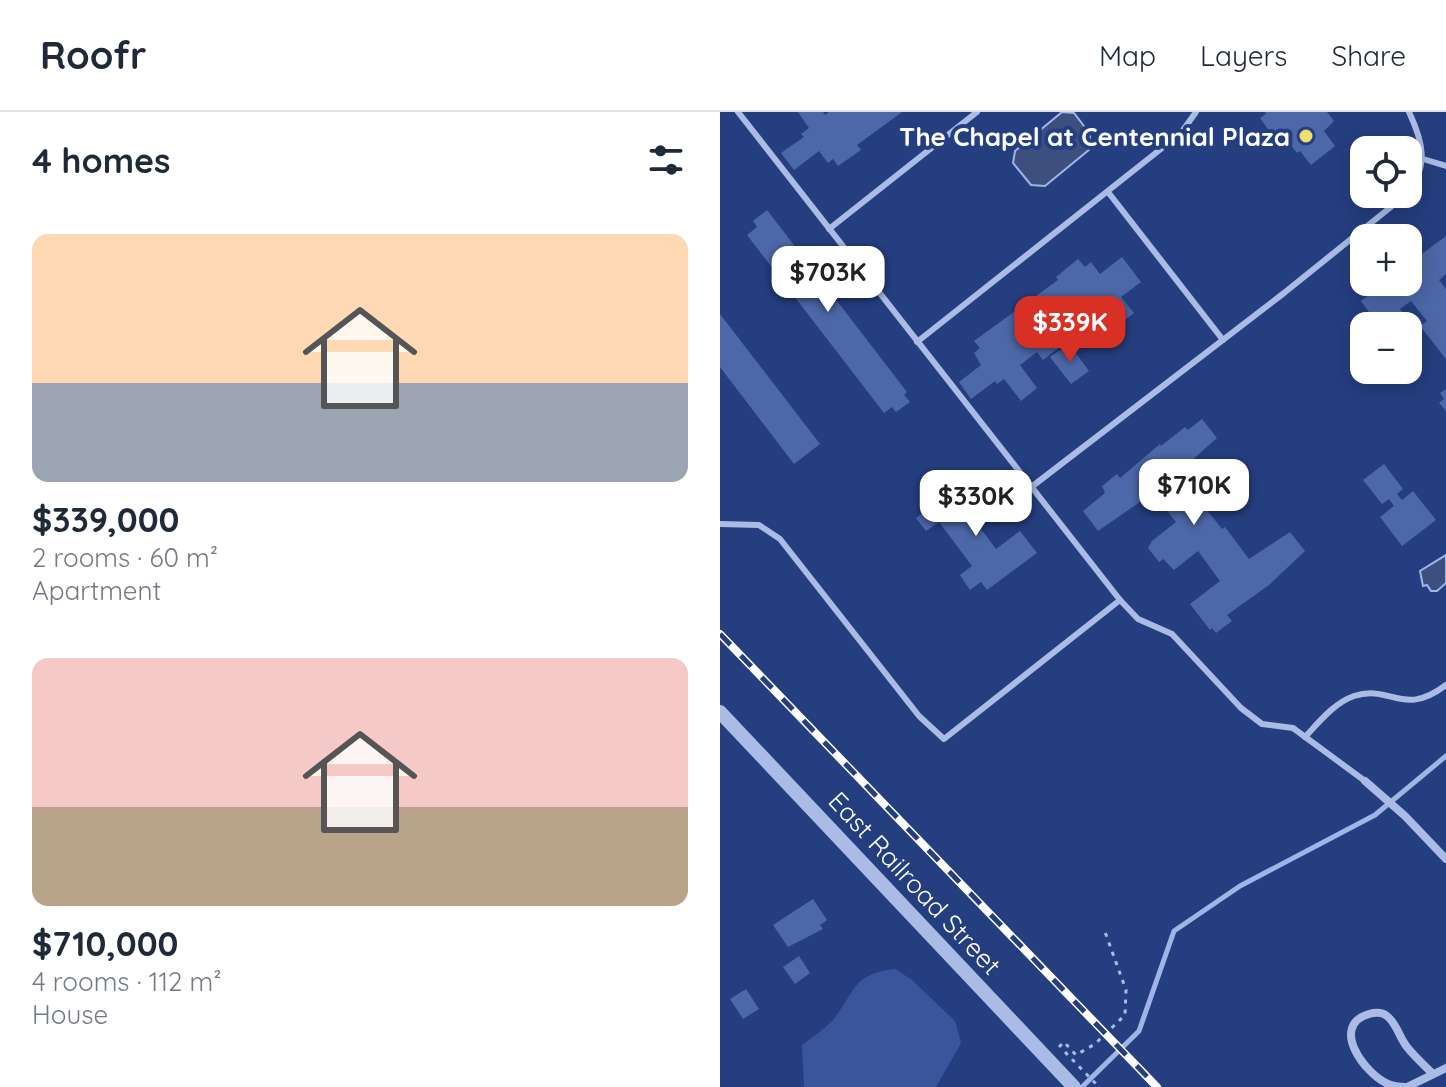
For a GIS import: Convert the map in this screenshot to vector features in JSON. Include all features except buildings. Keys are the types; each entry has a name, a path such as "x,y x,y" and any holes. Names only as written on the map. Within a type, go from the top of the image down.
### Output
{"street":[{"name":"East Railroad Street","path":"720,712 1074,1087"},
{"path":"1365,781 1405,816 1446,859"},
{"path":"1433,1074 1408,1048 1390,1018 1382,1013 1367,1015 1354,1025 1351,1032 1354,1049 1377,1077 1387,1084 1406,1087 1446,1068"}],"lane":[{"path":"738,112 1120,600 1138,619 1172,634 1241,708 1262,724 1293,728 1365,781"},
{"path":"829,229 977,112"},
{"path":"917,342 1181,133 1196,112"},
{"path":"1409,112 1420,137 1422,162"},
{"path":"1423,159 1446,166"},
{"path":"1108,192 1223,340"},
{"path":"1030,488 1390,208"},
{"path":"720,524 759,525 780,539 919,716 944,739 1120,600"},
{"path":"1305,737 1327,712 1354,696 1372,694 1407,701 1429,699 1446,685"}],"path":[{"path":"1099,1087 1059,1047 1064,1042 1076,1055 1095,1044 1125,1015 1126,990 1105,932"}],"shaded area":[{"path":"1062,112 1074,113 1090,134 1090,149 1045,186 1031,185 1013,163 1015,151"},
{"path":"1446,555 1446,583 1437,591 1431,591 1427,585 1423,586 1420,571"},
{"path":"895,969 912,980 955,1021 961,1043 936,1087 804,1087 802,1045 833,1020 863,980 881,971"}],"waterway":[{"path":"1082,1087 1139,1031 1174,931 1240,886 1375,815 1446,756"}],"railway":[{"path":"720,634 1157,1087"}],"place":[{"name":"The Chapel at Centennial Plaza","path":"1306,136"}]}
